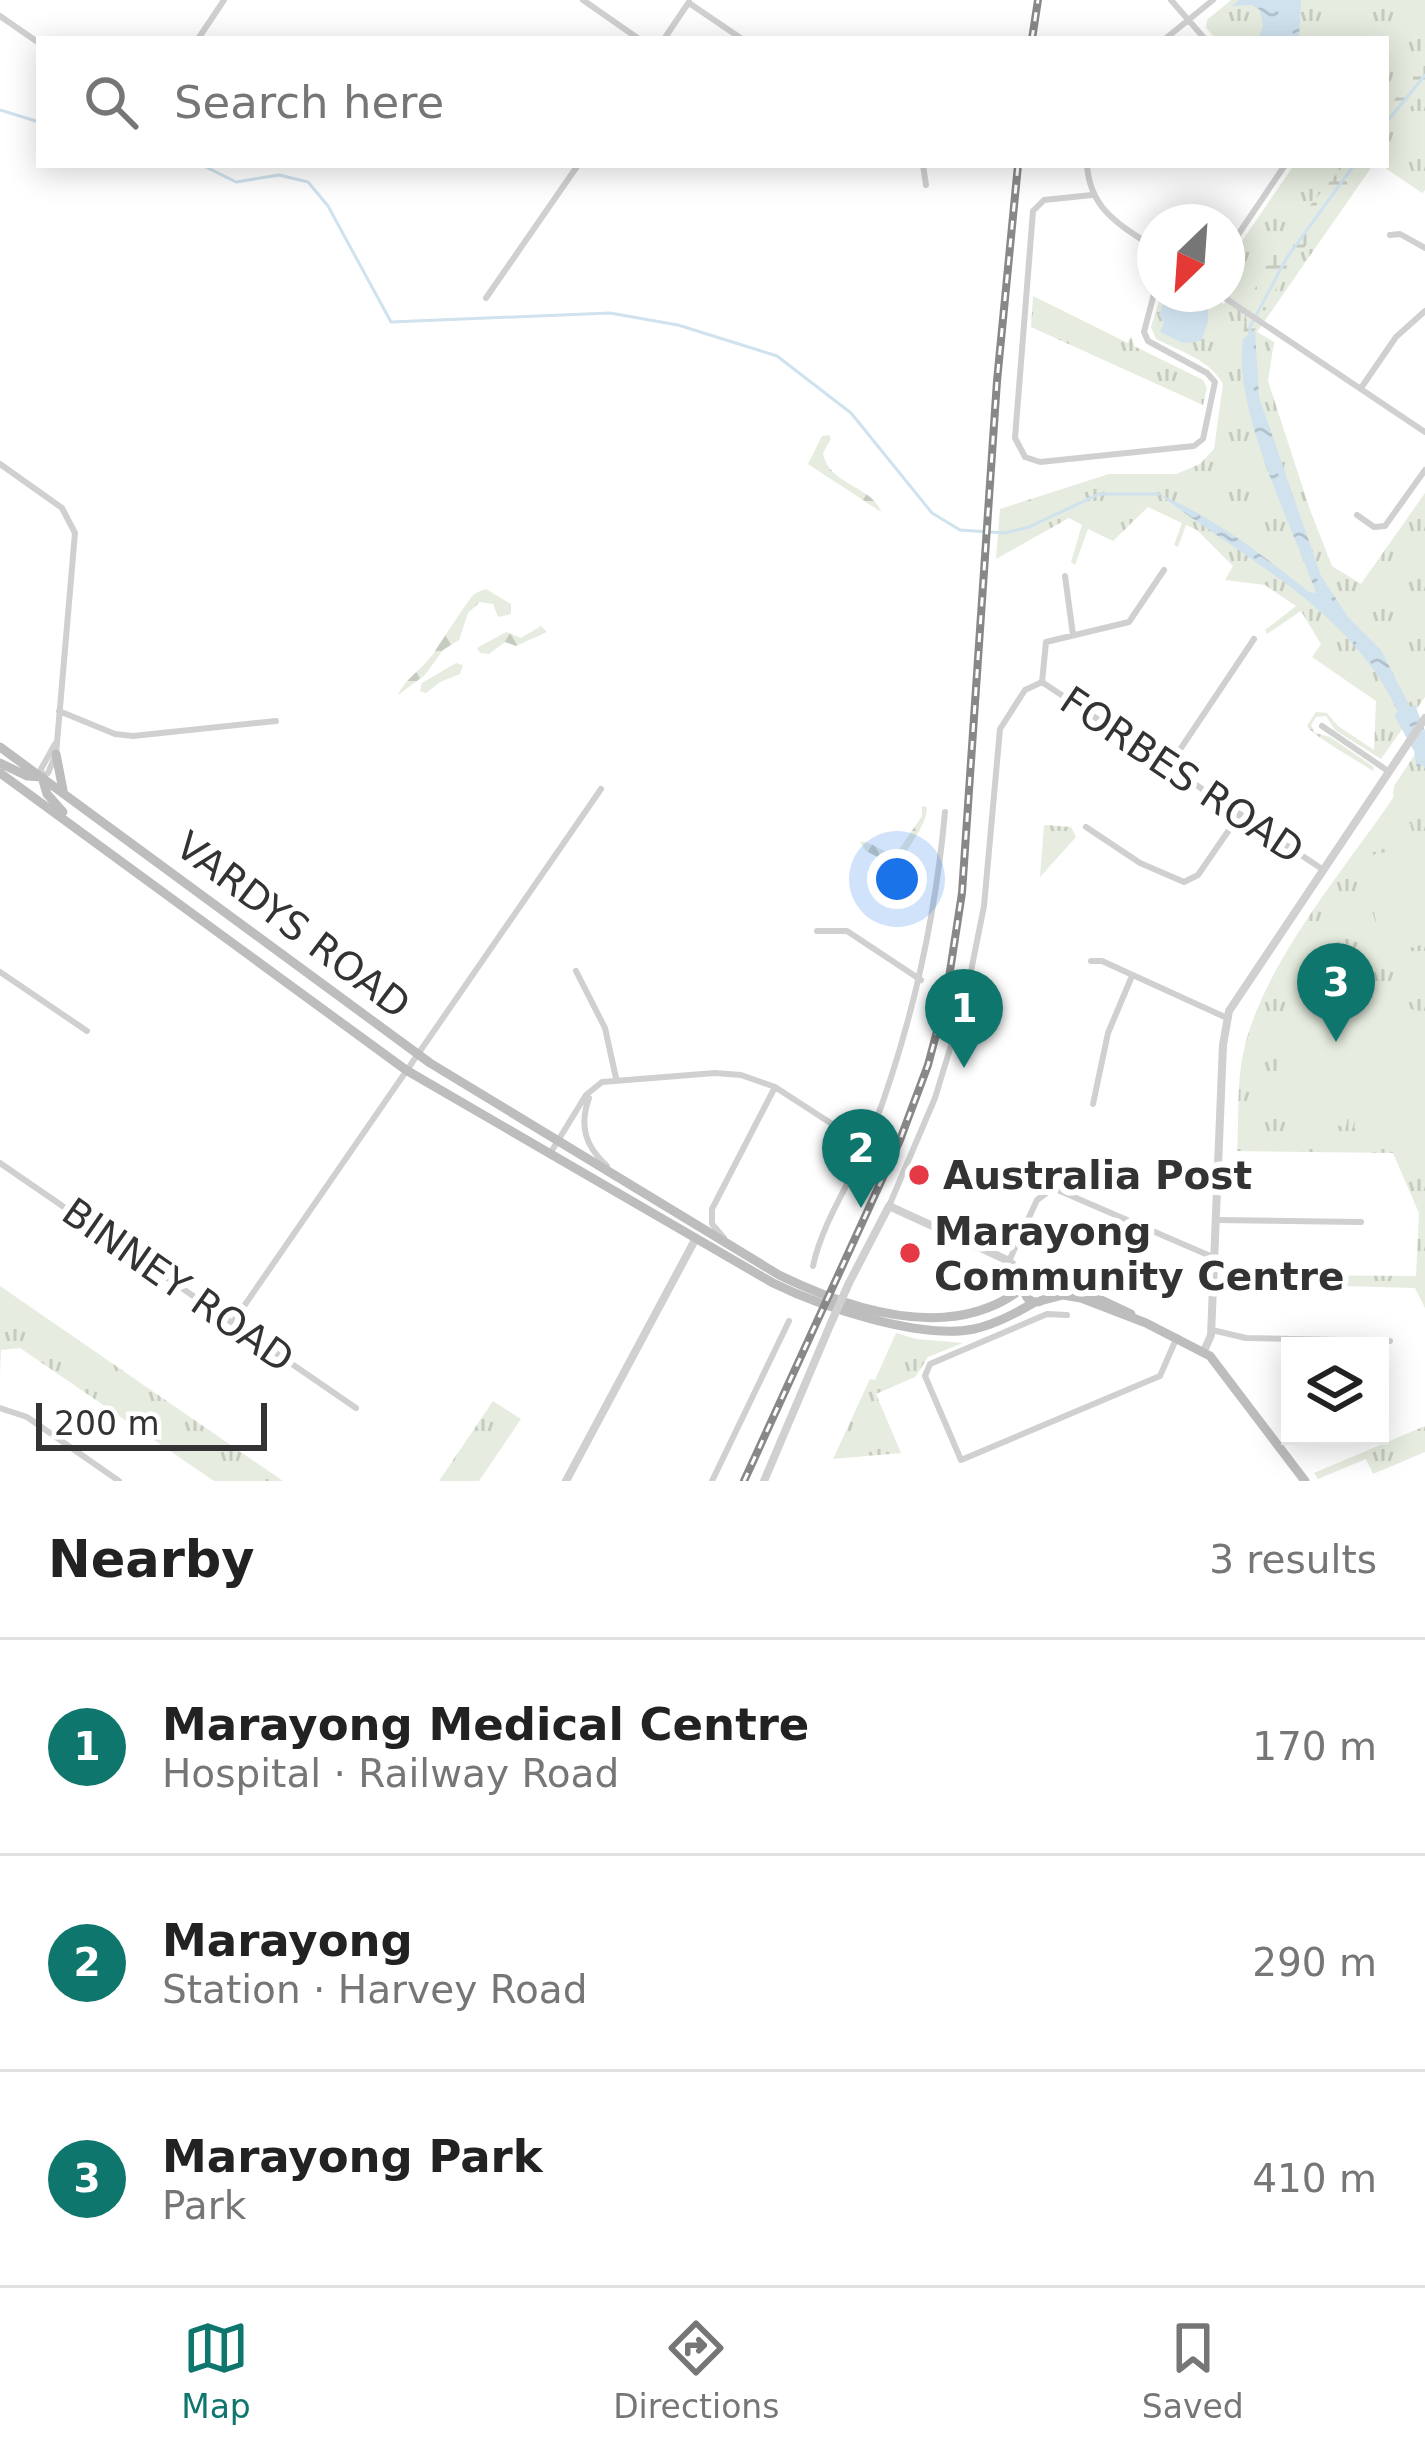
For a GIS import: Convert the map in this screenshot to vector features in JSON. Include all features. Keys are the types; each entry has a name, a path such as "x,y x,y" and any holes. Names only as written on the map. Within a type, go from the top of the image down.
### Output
{"main road":[{"name":"VARDYS ROAD","path":"0,747 417,1054 779,1275 824,1294 936,1320 981,1313 1032,1283"},
{"path":"56,749 63,791"},
{"path":"0,763 27,776 42,777 47,794 74,824"},
{"name":"VARDYS ROAD","path":"0,773 406,1070 751,1271 807,1299 926,1329 972,1329 1038,1302"},
{"name":"VARDYS ROAD","path":"672,1208 694,1227 697,1238"},
{"name":"VARDYS ROAD","path":"697,1238 707,1236 731,1246"},
{"path":"1032,1283 1047,1293 1038,1302"},
{"path":"1032,1283 1026,1297 1038,1302 1072,1296 1204,1351 1305,1481"},
{"path":"1032,1283 1084,1291 1145,1323"}],"street":[{"path":"200,36 224,0"},
{"path":"583,0 635,36"},
{"path":"1171,0 1202,36"},
{"path":"1169,36 1213,0"},
{"path":"666,36 690,2 738,36"},
{"path":"0,16 36,41"},
{"path":"486,298 576,168"},
{"path":"923,168 926,185"},
{"path":"1088,168 1092,195 1107,216 1137,236"},
{"path":"1245,224 1283,168"},
{"path":"1092,195 1044,200 1033,211 1015,438 1025,457 1040,461 1194,446 1203,439 1216,382 1148,341 1144,332 1149,312"},
{"path":"1390,235 1400,234 1425,248"},
{"path":"1361,388 1396,337 1425,311"},
{"path":"1245,312 1425,431"},
{"path":"0,464 62,508 75,532 56,749 40,769 42,777"},
{"path":"1357,515 1374,527 1385,526 1425,470"},
{"path":"764,1481 934,1098 966,996 984,906 1000,729 1024,689 1042,682 1046,642 1129,622 1164,570"},
{"path":"1065,576 1073,635"},
{"path":"1169,766 1254,640"},
{"name":"FORBES ROAD","path":"1042,682 1322,869"},
{"path":"59,711 115,734 133,736 276,721"},
{"path":"1204,1351 1212,1330 1227,1018 1239,993 1424,720"},
{"path":"1322,726 1388,771"},
{"path":"233,1322 601,789"},
{"path":"813,1266 866,1147 921,980 945,812"},
{"path":"1086,827 1140,863 1184,882 1198,875 1240,814"},
{"path":"817,932 847,931 921,980"},
{"path":"1091,962 1102,961 1227,1018"},
{"path":"576,971 605,1028 616,1078"},
{"path":"0,972 87,1030"},
{"path":"1094,1104 1105,1042 1133,975"},
{"path":"551,1152 592,1089 616,1078 728,1073 775,1087 866,1147"},
{"path":"731,1246 711,1220 718,1194 775,1087"},
{"path":"592,1089 583,1118 587,1141 620,1177"},
{"name":"BINNEY ROAD","path":"0,1163 356,1408"},
{"path":"1009,1261 1037,1200 1053,1188 1215,1258"},
{"path":"889,1207 1009,1261 1032,1283"},
{"path":"1216,1220 1361,1222"},
{"path":"566,1481 697,1238"},
{"path":"1067,1315 1047,1314 930,1364 925,1376 961,1460 1160,1376 1177,1337"},
{"path":"712,1481 789,1321"},
{"path":"1212,1330 1281,1340"},
{"path":"0,1408 27,1417 119,1481"}],"green space":[{"path":"1231,0 1425,0 1425,190 1422,193 1385,168 1389,168 1389,36 1213,36 1206,28 1207,20"},
{"path":"1425,46 1425,90 1389,133 1389,106 1420,68 1413,62"},
{"path":"1292,168 1371,168 1257,332 1274,342 1268,381 1332,566 1361,584 1425,493 1425,697 1381,759 1335,730 1326,716 1316,717 1311,725 1315,733 1307,726 1316,712 1327,713 1374,750 1376,701 1312,657 1321,644 1301,611 1267,634 1265,630 1296,606 1265,585 1225,580 1233,566 1197,530 1186,525 1178,547 1174,545 1182,523 1148,507 1113,541 1088,529 1075,565 1071,562 1082,525 1069,518 996,559 1000,509 1109,474 1176,474 1200,464 1214,449 1223,384 1202,362 1156,339 1151,327 1156,312 1245,312 1245,237"},
{"path":"1342,168 1361,168 1279,283 1255,330 1243,339 1254,291 1295,224"},
{"path":"1033,296 1128,343 1131,336 1134,346 1203,380 1207,388 1203,405 1031,327"},
{"path":"829,435 823,453 827,464 869,496 881,512 808,464 822,436"},
{"path":"486,589 511,604 511,614 498,617 493,604 480,602 468,613 459,640 398,695 472,597"},
{"path":"541,626 547,632 516,646 505,642 489,654 477,648 506,632 521,638"},
{"path":"456,663 463,665 460,674 426,693 420,691 422,683"},
{"path":"1315,733 1330,737 1374,767 1373,771"},
{"path":"1425,739 1425,1308 1415,1288 1268,1284 1269,1275 1416,1276 1419,1213 1393,1153 1237,1151 1241,1066 1263,997 1302,926 1393,798 1394,786"},
{"path":"922,806 927,807 923,824 892,877 887,862 866,851 860,842 896,854 922,816"},
{"path":"1410,823 1415,841 1379,850 1374,832"},
{"path":"1044,825 1071,827 1076,837 1040,877"},
{"path":"1425,850 1425,944 1401,950 1381,941 1362,863 1375,854"},
{"path":"1294,986 1371,1001 1346,1127 1270,1112"},
{"path":"1379,1002 1425,1012 1425,1142 1354,1128"},
{"path":"0,1286 283,1481 214,1481 20,1348 1,1350 0,1375"},
{"path":"896,1333 963,1343 928,1357 915,1377 876,1394 901,1453 833,1459 870,1379 875,1380"},
{"path":"493,1401 521,1419 479,1481 439,1481"},
{"path":"1425,1426 1425,1452 1373,1474 1366,1459 1318,1479 1314,1473 1389,1445"}],"water":[{"path":"1239,0 1301,0 1299,36 1259,36 1260,10 1252,5 1232,6"},
{"path":"1208,312 1208,322 1201,341 1183,343 1160,332 1164,323 1159,315"},
{"path":"1255,330 1259,397 1321,576 1348,617 1381,650 1410,707 1415,705 1425,731 1425,770 1423,765 1417,767 1414,751 1394,715 1398,712 1353,643 1293,589 1159,494 1218,526 1316,593 1266,466 1246,398 1243,339"}],"waterway":[{"path":"1389,119 1425,75"},
{"path":"0,110 36,121"},
{"path":"208,168 236,182 279,175 308,182 328,206 391,322 610,313 678,325 777,356 851,413 932,513 960,530 1005,533 1029,527 1099,494 1159,494"},
{"path":"1250,336 1250,327 1286,259 1352,168"}],"railway":[{"path":"1032,36 1038,0"},
{"path":"744,1481 900,1140 928,1065 946,997 962,893 997,381 1018,168"}],"place":[{"name":"Marayong Park","path":"1336,1042"},
{"name":"Marayong Medical Centre","path":"964,1068"},
{"name":"Australia Post","path":"919,1175"},
{"name":"Marayong","path":"861,1208"},
{"name":"Marayong Community Centre","path":"910,1253"}]}
